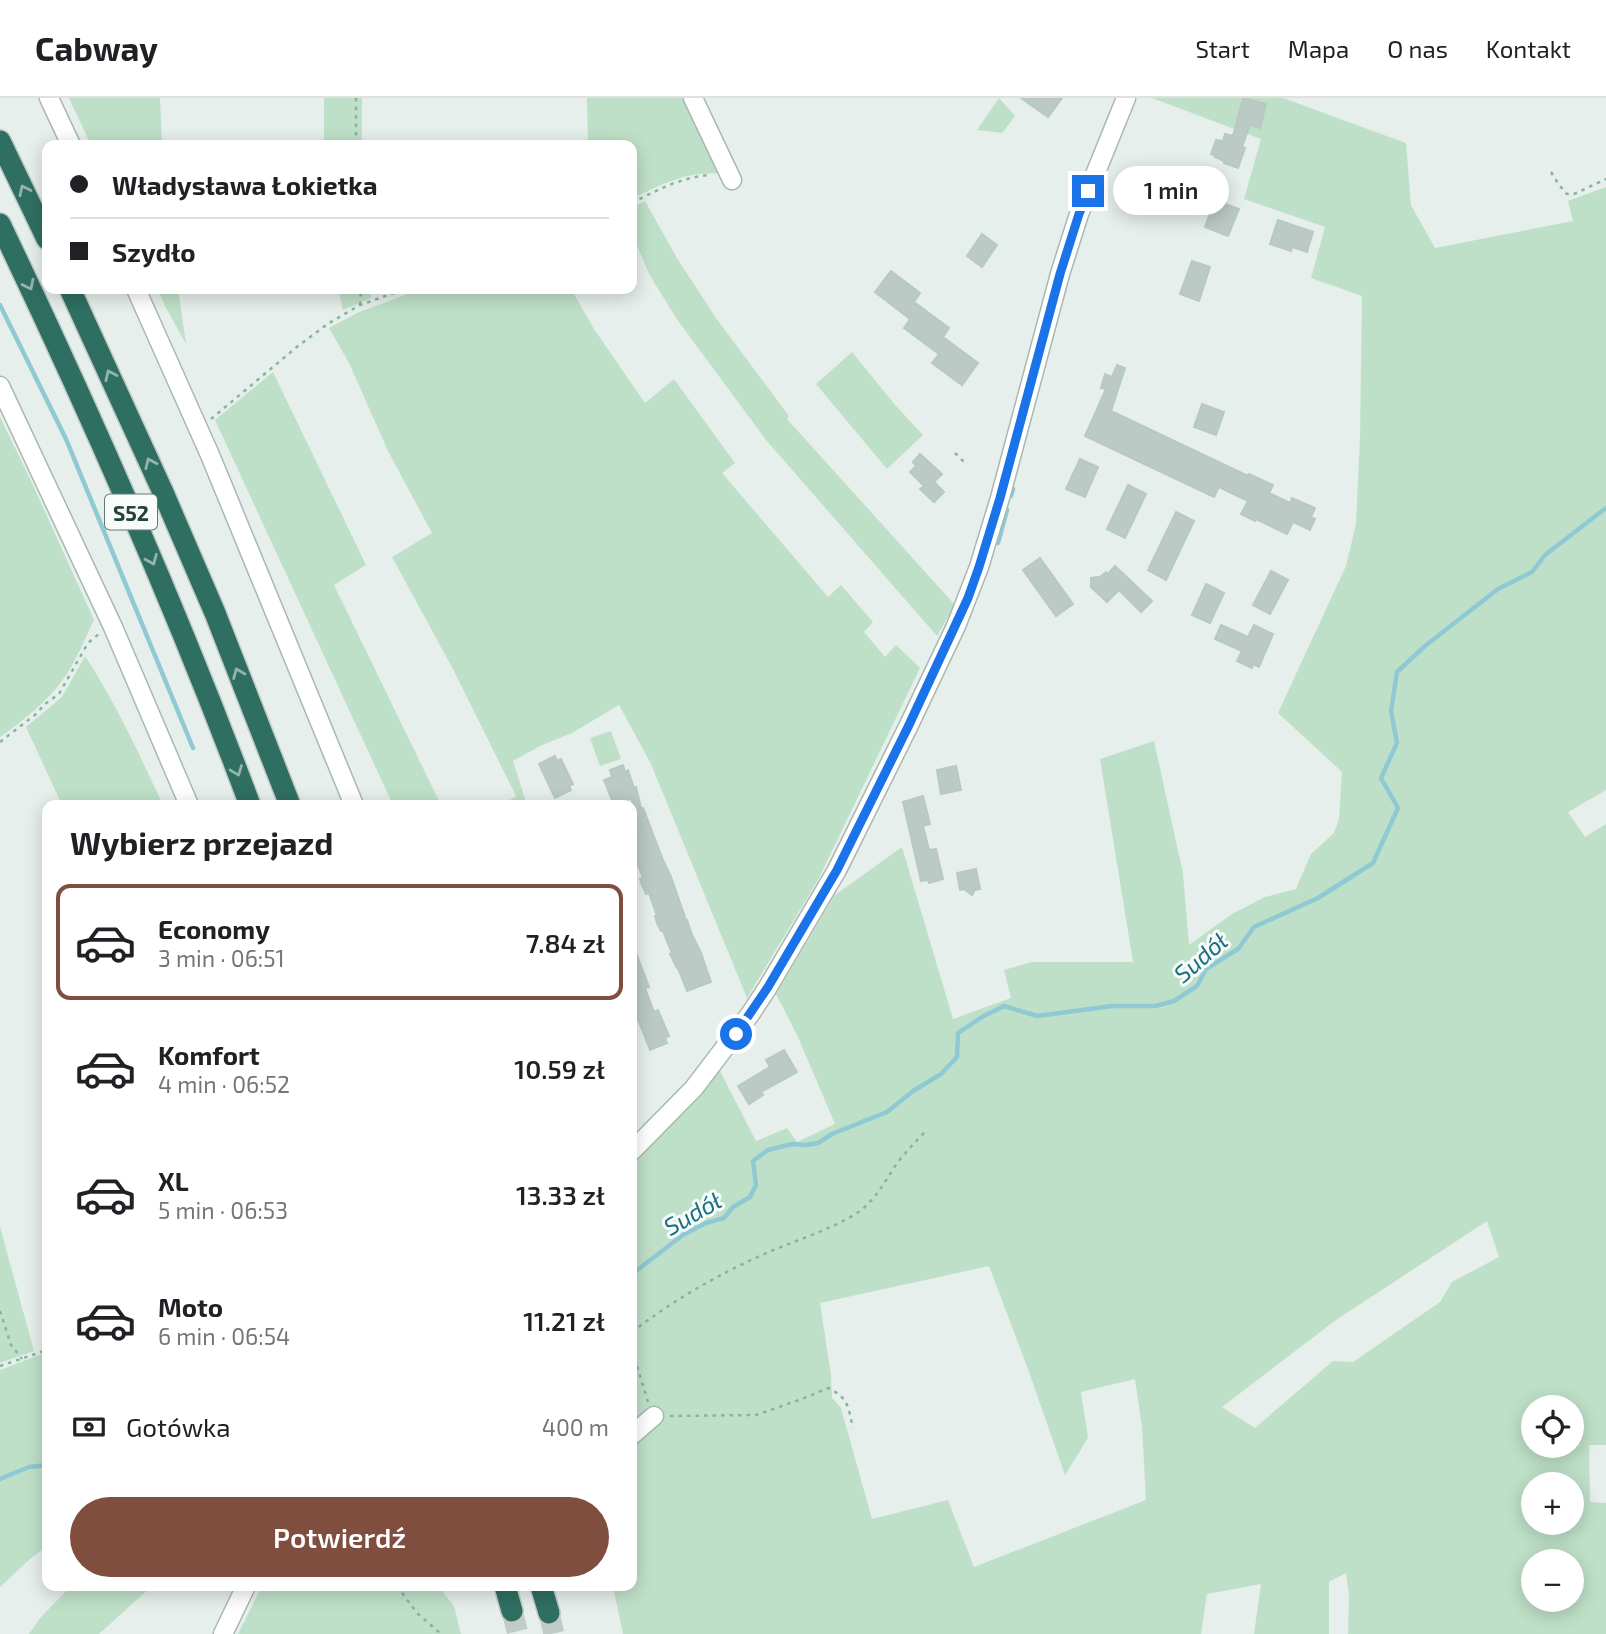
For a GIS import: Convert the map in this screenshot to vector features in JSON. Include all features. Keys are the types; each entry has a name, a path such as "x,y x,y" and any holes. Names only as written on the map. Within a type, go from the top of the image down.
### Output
{"highway":[{"path":"0,141 42,229"},
{"name":"S52","path":"0,224 113,468 248,800"},
{"name":"S52","path":"72,294 183,539 288,800"},
{"path":"506,1591 512,1611"},
{"path":"542,1591 549,1613"}],"street":[{"path":"49,98 69,140"},
{"path":"693,98 732,180"},
{"path":"637,1146 694,1088 751,1013 837,870 908,727 968,598 979,567 1072,236 1125,98"},
{"path":"138,294 220,481 352,800"},
{"path":"0,386 113,626 187,800"},
{"path":"637,1431 654,1416"},
{"path":"223,1634 244,1591"}],"path":[{"path":"356,98 356,140"},
{"path":"1552,172 1567,194 1574,194 1606,179"},
{"path":"637,200 670,184 695,177 710,175 732,180"},
{"path":"360,305 361,294"},
{"path":"198,430 329,323 360,305 391,294"},
{"path":"956,453 967,465"},
{"path":"0,743 59,694 88,643 97,634 113,626"},
{"path":"637,1328 657,1313 759,1256 857,1213 874,1199 909,1147 925,1132"},
{"path":"0,1311 11,1345 22,1359"},
{"path":"0,1366 42,1352"},
{"path":"637,1367 654,1416 756,1415 828,1388 841,1394 848,1407 853,1428"},
{"path":"401,1591 418,1613 441,1634"}],"green space":[{"path":"69,98 160,98 162,140 89,140"},
{"path":"324,98 362,98 362,140 324,140"},
{"path":"587,98 687,98 723,174 687,176 637,197 637,140 588,140"},
{"path":"999,98 1015,116 1002,133 977,130"},
{"path":"1152,98 1283,98 1406,143 1411,205 1435,248 1573,221 1568,201 1606,187 1606,790 1568,812 1585,837 1606,824 1606,1445 1589,1445 1590,1502 1606,1503 1606,1634 1348,1634 1349,1596 1346,1573 1329,1582 1329,1634 1254,1634 1261,1584 1207,1594 1201,1634 623,1634 614,1591 637,1591 637,1156 720,1071 756,1141 787,1128 797,1142 835,1124 797,1035 776,994 835,895 902,847 953,1019 1011,998 1004,970 1032,962 1133,962 1100,759 1154,741 1183,873 1189,945 1232,914 1265,897 1296,889 1311,854 1334,833 1339,819 1342,772 1278,713 1346,566 1356,524 1362,296 1311,278 1325,227 1244,199 1261,139","holes":["1487,1221 1499,1257 1452,1282 1440,1302 1353,1362 1333,1361 1255,1428 1222,1407 1336,1320","989,1266 1065,1475 1088,1438 1081,1392 1135,1379 1142,1427 1146,1500 974,1567 948,1500 872,1519 841,1408 832,1398 820,1303"]},
{"path":"645,201 677,258 716,318 789,416 787,419 955,605 937,636 766,440 676,318 649,274 637,245 637,205"},
{"path":"160,294 179,294 186,344"},
{"path":"339,294 371,294 371,298 343,310"},
{"path":"408,294 574,294 594,329 645,403 674,379 735,463 722,473 828,597 841,585 873,622 864,632 885,657 896,645 920,668 818,880 747,998 651,764 619,705 572,733 513,761 525,800 510,800 516,796 454,671 392,557 432,533 388,451 349,363 329,328 357,313"},
{"path":"852,352 923,435 887,469 816,384"},
{"path":"273,372 366,565 334,585 439,800 391,800 215,420"},
{"path":"0,417 94,620 72,665 58,686 35,710 0,737"},
{"path":"85,656 117,710 161,800 60,800 26,727 62,697"},
{"path":"611,731 621,759 600,766 590,738"},
{"path":"0,1227 34,1351 0,1363"},
{"path":"42,1354 42,1550 0,1587 0,1370"},
{"path":"66,1591 146,1591 99,1634 29,1634 40,1618"},
{"path":"260,1591 442,1591 454,1606 461,1634 238,1634"}],"building":[{"path":"1021,98 1062,98 1048,117"},
{"path":"1243,98 1266,104 1260,128 1250,125 1238,168 1211,154 1216,140 1223,141 1225,134 1233,136"},
{"path":"1215,200 1239,209 1228,236 1205,227"},
{"path":"1278,220 1313,232 1307,252 1292,247 1291,251 1270,244"},
{"path":"982,234 997,245 982,267 967,256"},
{"path":"1192,261 1210,267 1199,301 1180,294"},
{"path":"891,271 920,293 914,302 949,328 943,337 978,363 962,385 932,363 939,354 904,328 910,319 875,292"},
{"path":"1117,365 1125,368 1111,411 1248,476 1249,474 1273,485 1269,493 1290,503 1292,498 1315,508 1311,517 1315,519 1310,530 1293,522 1287,534 1256,519 1255,521 1241,514 1248,501 1219,487 1214,497 1085,436 1106,389 1101,388 1105,374 1112,377"},
{"path":"1202,404 1224,412 1216,435 1194,427"},
{"path":"920,454 942,474 934,482 944,492 934,502 920,489 924,486 910,472 916,466 913,462"},
{"path":"1080,459 1098,467 1085,497 1066,489"},
{"path":"1128,485 1146,494 1125,538 1107,529"},
{"path":"1176,512 1194,521 1166,580 1148,570"},
{"path":"1040,558 1073,604 1056,616 1023,570"},
{"path":"1115,566 1152,601 1141,612 1119,590 1107,602 1091,587 1091,578 1100,577 1106,572 1108,574"},
{"path":"1271,571 1288,580 1270,614 1253,605"},
{"path":"1206,584 1224,593 1210,623 1192,615"},
{"path":"1221,625 1248,637 1254,625 1273,634 1259,667 1253,664 1252,668 1237,661 1242,651 1215,639"},
{"path":"555,756 557,761 561,759 573,784 569,786 571,790 555,798 539,764"},
{"path":"623,765 625,772 628,770 711,982 687,991 663,931 657,923 649,893 646,894 640,879 643,878 637,863 637,800 612,800 604,780 612,777 610,770"},
{"path":"956,766 961,790 941,794 937,770"},
{"path":"923,796 930,824 923,826 929,850 936,849 943,879 929,883 928,880 921,881 903,802"},
{"path":"976,869 980,889 975,890 972,895 964,889 960,890 957,873"},
{"path":"637,956 649,987 645,988 654,1012 658,1010 669,1036 665,1038 667,1043 650,1050 637,1017"},
{"path":"784,1050 797,1072 761,1092 763,1095 749,1104 738,1086 770,1067 766,1060"}],"waterway":[{"path":"0,305 66,439 193,748"},
{"path":"1011,496 1013,489"},
{"name":"Sudół","path":"637,1270 683,1235 706,1223 724,1218 733,1207 750,1197 756,1185 753,1161 768,1150 792,1144 818,1143 832,1134 887,1112 913,1091 941,1074 957,1057 958,1033 982,1017 1004,1006 1037,1016 1112,1006 1155,1006 1174,1001 1197,986 1206,969 1238,949 1254,927 1318,898 1373,863 1398,808 1381,778 1397,743 1391,711 1397,672 1425,646 1498,589 1532,572 1545,555 1606,508"},
{"path":"998,543 1007,510"},
{"name":"Sudół","path":"0,1479 29,1467 42,1466"}],"tunnel":[{"path":"512,1611 518,1634"},
{"path":"549,1613 554,1634"}],"route":[{"path":"736,1034 768,987 837,870 968,598 1027,403 1060,274 1088,191"}]}
